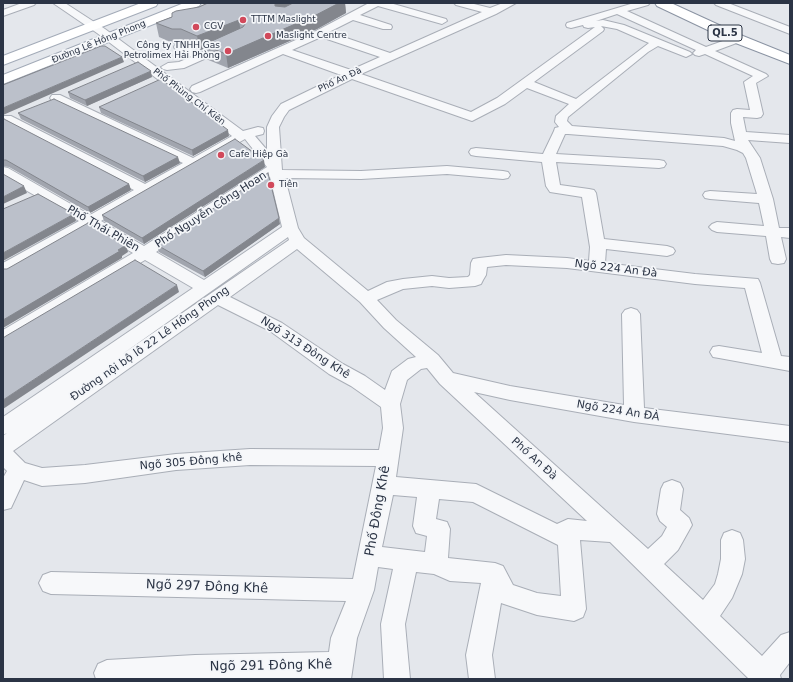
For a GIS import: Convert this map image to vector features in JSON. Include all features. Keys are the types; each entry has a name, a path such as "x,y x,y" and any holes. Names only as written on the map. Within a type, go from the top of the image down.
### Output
{"main road":[{"name":"Đường Lê Hồng Phong","path":"3,80 102,26 128,3"},
{"name":"Đường Lê Hồng Phong","path":"3,70 152,3"},
{"name":"Đường Lê Hồng Phong","path":"3,61 102,26 174,3"},
{"name":"QL.5","path":"661,3 790,60"},
{"name":"QL.5","path":"673,3 790,52"},
{"name":"Đường Lê Hồng Phong","path":"3,51 102,26 160,17 193,9"}],"street":[{"path":"3,12 31,3"},
{"name":"Phố Phùng Chí Kiên","path":"58,3 102,26 166,71 247,134"},
{"name":"Phố Phùng Chí Kiên","path":"75,3 141,61 166,71 196,89 247,134"},
{"path":"196,89 320,33 363,3"},
{"path":"349,12 378,3 442,21"},
{"path":"460,3 492,12"},
{"name":"Phố An Đà","path":"273,127 278,116 285,107 352,74 511,3"},
{"path":"570,25 616,6 645,3"},
{"path":"720,3 790,31"},
{"path":"616,6 762,76 750,82 757,114 738,113 739,130 753,158 766,199 778,259"},
{"path":"349,12 387,27"},
{"path":"505,83 573,37 589,24 603,24 620,27 686,54"},
{"path":"282,50 472,117 501,101 599,29"},
{"path":"320,33 391,57"},
{"path":"677,63 705,50 738,38"},
{"path":"150,84 166,71 180,66 196,55 237,40"},
{"path":"568,130 561,122 562,116 644,50 658,42"},
{"path":"178,47 196,55"},
{"path":"127,67 141,61"},
{"path":"525,83 576,104"},
{"path":"42,104 70,92"},
{"path":"459,112 486,96"},
{"path":"56,98 193,163"},
{"path":"88,113 101,106"},
{"path":"5,120 21,113"},
{"path":"5,120 145,190"},
{"path":"3,270 247,134 273,127 276,171 294,234"},
{"path":"597,267 597,243 590,193 555,189 553,186 548,158 560,131 568,130 724,142 734,144 748,150"},
{"path":"739,130 790,140"},
{"path":"247,134 276,171 361,175 447,170 503,175"},
{"path":"476,152 548,158 659,164"},
{"name":"Phố Thái Phiên","path":"3,171 34,196 90,221 210,292"},
{"name":"Phố Nguyễn Công Hoan","path":"3,338 276,171"},
{"path":"710,195 766,199"},
{"path":"717,227 790,233"},
{"name":"Phố An Đà","path":"294,234 333,272 366,298 390,324 431,360 447,379 616,533 766,677"},
{"name":"Đường nội bộ lô 22 Lê Hồng Phong","path":"3,427 210,292 294,234"},
{"path":"597,243 668,251"},
{"name":"Ngõ 224 An Đà","path":"366,298 393,286 408,283 432,281 454,283 469,282 475,280 478,275 479,263 506,260 566,263 695,279 752,283 782,363"},
{"name":"Đường nội bộ lô 22 Lê Hồng Phong","path":"3,447 210,292"},
{"name":"Ngõ 313 Đông Khê","path":"210,292 276,327 336,369 390,404"},
{"path":"631,314 634,414"},
{"path":"720,352 782,363"},
{"name":"Phố Đông Khê","path":"339,672 344,638 362,590 371,556 393,428 390,404 399,376 415,364 431,360"},
{"name":"Ngõ 224 An ĐÀ","path":"447,379 510,393 634,414 790,434"},
{"name":"Ngõ 305 Đông khê","path":"3,454 18,469 42,477 85,474 176,462 250,457 388,458"},
{"path":"3,501 18,469"},
{"path":"384,485 460,490 476,493 558,535 568,529 616,533"},
{"path":"429,489 424,526 439,529 436,564"},
{"path":"648,564 670,543 681,525 668,514 672,489"},
{"path":"495,574 505,593 537,604 574,609 568,529"},
{"path":"704,618 724,590 730,574 733,559 732,540"},
{"path":"371,556 436,564 450,570 495,574"},
{"path":"397,679 393,624 406,561"},
{"path":"482,679 479,655 495,574"},
{"name":"Ngõ 297 Đông Khê","path":"51,583 362,590"},
{"path":"766,677 778,656 790,644"},
{"name":"Ngõ 291 Đông Khê","path":"107,673 194,674 339,672"}],"building":[{"path":"208,3 275,3 275,6 285,7 293,3 339,3 316,15 226,54 203,45 243,27 245,24 239,20 197,36 181,29 172,29 156,23 172,17 172,13 176,11 199,7"},
{"path":"101,46 105,46 122,57 3,108 3,85"},
{"path":"138,62 151,71 85,100 68,92"},
{"path":"161,79 228,130 192,150 99,107"},
{"path":"54,99 178,157 143,176 18,113"},
{"path":"4,119 129,184 88,207 6,160 3,160"},
{"path":"235,139 264,160 142,238 102,215"},
{"path":"268,173 279,218 203,271 157,245"},
{"path":"3,174 24,186 3,197"},
{"path":"38,194 74,214 3,253 3,209"},
{"path":"88,223 126,245 118,250 120,251 3,320 3,269 7,269"},
{"path":"135,260 177,285 3,400 3,338"}],"place":[{"name":"TTTM Maslight","path":"243,20"},
{"name":"CGV","path":"196,27"},
{"name":"Maslight Centre","path":"268,36"},
{"name":"Công ty TNHH Gas Petrolimex Hải Phòng","path":"228,51"},
{"name":"Cafe Hiệp Gà","path":"221,155"},
{"name":"Tiên","path":"271,185"}]}
